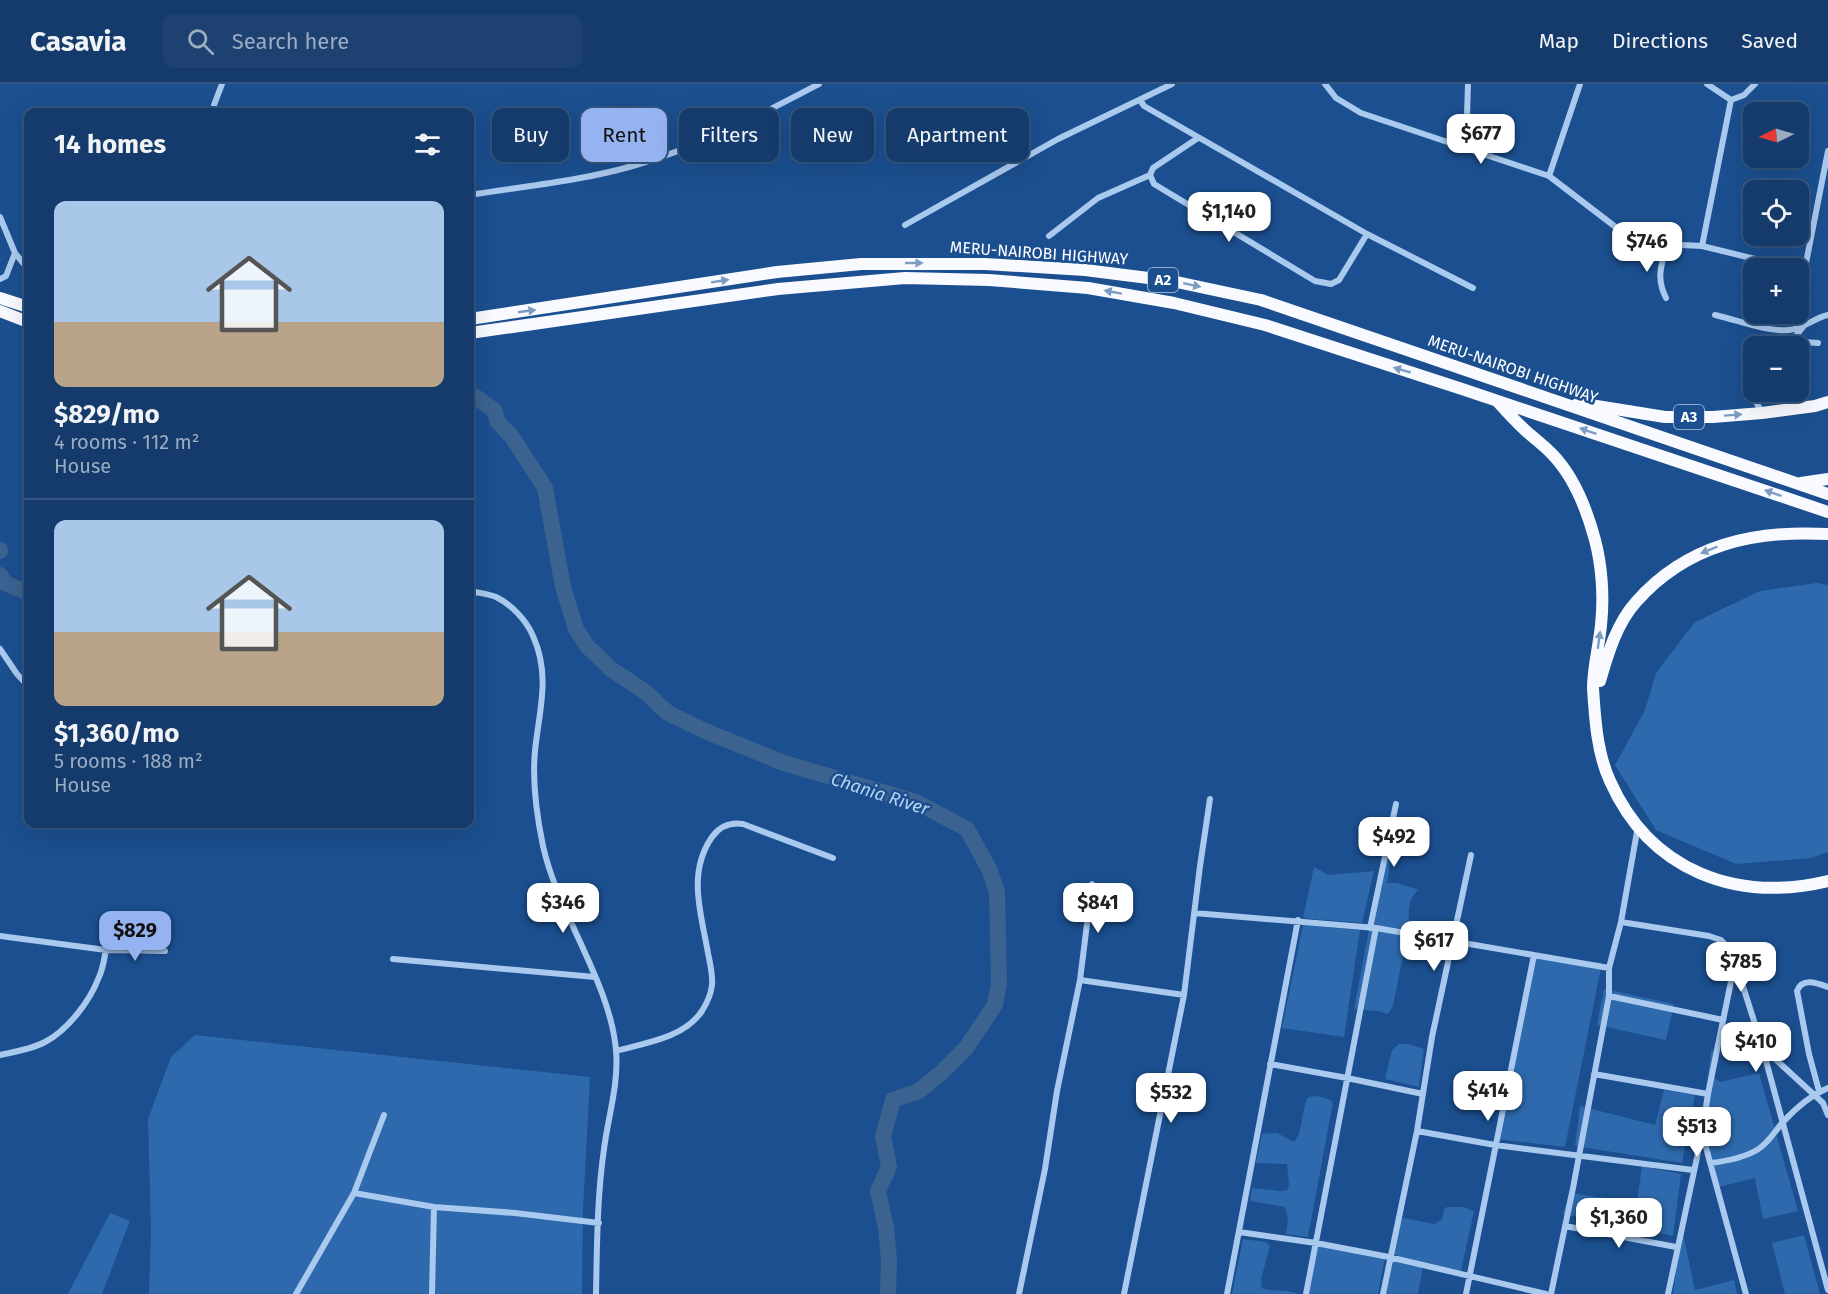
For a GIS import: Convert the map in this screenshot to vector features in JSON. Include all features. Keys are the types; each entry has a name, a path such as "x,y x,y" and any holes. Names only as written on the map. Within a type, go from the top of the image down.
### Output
{"highway":[{"name":"MERU-NAIROBI HIGHWAY","path":"474,318 777,272 861,264 985,264 1084,270 1172,281 1261,300 1828,494"},
{"name":"MERU-NAIROBI HIGHWAY","path":"474,332 778,289 906,278 989,280 1088,288 1174,303 1264,325 1496,400 1828,512"},
{"path":"2,305 24,307"},
{"path":"2,305 24,319"},
{"name":"A3","path":"1550,399 1665,417 1713,417 1762,413 1828,402"},
{"path":"1496,400 1525,431 1554,455 1581,499 1595,540 1601,580 1602,623 1593,685 1595,719 1602,757 1610,781 1638,826 1653,844 1674,860 1721,882 1744,887 1772,889 1803,887 1828,882"},
{"path":"1797,484 1828,479"},
{"path":"1595,719 1599,685 1607,657 1620,627 1635,603 1656,583 1683,563 1706,550 1732,542 1767,536 1828,534"}],"street":[{"path":"214,108 222,84"},
{"path":"474,194 582,178 635,166 748,122 819,84"},
{"path":"905,225 1058,139 1172,84"},
{"path":"1325,84 1336,98 1361,113 1549,176 1626,235 1641,243 1702,246 1751,258"},
{"path":"1466,148 1468,84"},
{"path":"1549,176 1580,84"},
{"path":"1707,84 1731,100"},
{"path":"1731,100 1744,95 1755,84"},
{"path":"1140,100 1144,106 1198,138 1367,234 1473,288"},
{"path":"1702,246 1731,100"},
{"path":"1049,236 1098,198 1150,175 1153,168 1198,138"},
{"path":"1807,258 1828,151"},
{"path":"1150,175 1154,184 1322,284 1331,284 1339,280 1367,234"},
{"path":"0,217 15,253 24,264"},
{"path":"1666,298 1659,277 1667,246"},
{"path":"0,279 6,276 15,253"},
{"path":"1715,315 1772,329 1790,330 1803,327"},
{"path":"1796,336 1803,327 1817,318 1828,315"},
{"path":"1798,408 1799,364 1803,342 1818,343"},
{"path":"1756,402 1762,413"},
{"path":"474,592 496,597 516,611 533,634 542,663 544,693 535,754 536,799 543,847 557,888 595,977 611,1022 616,1051 615,1083 600,1180 596,1294"},
{"path":"0,649 24,682"},
{"path":"1124,1294 1184,995 1210,799"},
{"path":"1306,1294 1396,804"},
{"path":"616,1051 658,1040 682,1030 692,1023 708,1002 712,985 711,967 697,879 704,849 715,832 729,824 743,824 833,858"},
{"path":"1551,1294 1609,996 1609,968 1621,922 1638,826"},
{"path":"1383,1294 1417,1131 1432,1037 1471,855"},
{"path":"1019,1294 1080,980 1092,885"},
{"path":"1194,914 1298,920 1373,928 1609,968"},
{"path":"1227,1294 1298,920"},
{"path":"1621,922 1670,928 1721,940 1728,944 1762,1046 1828,1290"},
{"path":"0,936 106,950 165,951"},
{"path":"0,1055 18,1052 45,1042 62,1030 86,1001 99,977 106,950"},
{"path":"1466,1294 1534,955"},
{"path":"393,959 595,977"},
{"path":"1668,1294 1735,961"},
{"path":"1080,980 1184,995"},
{"path":"1816,1093 1797,991 1801,984 1806,982 1816,982 1828,987"},
{"path":"1609,996 1723,1020"},
{"path":"1762,1046 1816,1093 1828,1115"},
{"path":"1270,1064 1423,1094"},
{"path":"1594,1074 1708,1094"},
{"path":"1711,1163 1738,1158 1756,1150 1771,1138 1782,1122 1816,1093 1828,1088"},
{"path":"296,1294 354,1193 384,1115"},
{"path":"1417,1131 1495,1144 1694,1170"},
{"path":"1702,1133 1746,1294"},
{"path":"354,1193 434,1207 515,1213 599,1223"},
{"path":"432,1294 434,1207"},
{"path":"1565,1226 1676,1247"},
{"path":"1239,1232 1316,1243 1389,1257 1470,1278 1546,1294"}],"shaded area":[{"path":"1817,583 1828,585 1828,852 1811,858 1736,864 1656,830 1615,765 1645,710 1656,673 1695,622 1760,591"},
{"path":"1383,850 1391,854 1387,883 1397,883 1419,890 1410,902 1410,930 1370,925"},
{"path":"1314,867 1329,875 1374,871 1362,923 1303,918"},
{"path":"1303,925 1360,930 1344,1037 1282,1028"},
{"path":"1369,930 1411,935 1405,946 1393,1006 1388,1014 1354,1009"},
{"path":"1536,954 1602,963 1565,1147 1495,1139"},
{"path":"1604,989 1674,1004 1666,1040 1597,1025"},
{"path":"195,1035 590,1077 583,1210 582,1294 149,1294 151,1231 148,1119 171,1057"},
{"path":"1399,1044 1409,1044 1424,1049 1419,1087 1385,1079 1392,1050"},
{"path":"1712,1047 1715,1078 1720,1082 1759,1073 1798,1211 1763,1219 1755,1178 1719,1187 1701,1120"},
{"path":"1664,1090 1695,1095 1682,1163 1575,1146 1580,1106 1655,1125"},
{"path":"1316,1096 1333,1102 1308,1237 1286,1234 1288,1218 1285,1207 1250,1201 1252,1188 1281,1191 1287,1190 1289,1185 1287,1164 1256,1163 1262,1134 1277,1133 1294,1142 1299,1133 1308,1097"},
{"path":"1642,1166 1681,1174 1673,1236 1563,1214 1569,1193 1637,1202"},
{"path":"1447,1207 1463,1207 1474,1211 1461,1271 1391,1254 1399,1217 1434,1224 1442,1219"},
{"path":"110,1213 130,1221 102,1294 68,1294"},
{"path":"1682,1229 1695,1290 1734,1280 1737,1294 1673,1294"},
{"path":"1804,1235 1820,1294 1785,1294 1772,1243"},
{"path":"1243,1239 1266,1242 1270,1246 1261,1279 1262,1288 1297,1294 1232,1294"},
{"path":"1313,1244 1385,1257 1378,1294 1304,1294"},
{"path":"1389,1259 1423,1266 1418,1294 1383,1294"}],"waterway":[{"name":"Chania River","path":"474,396 494,410 498,422 512,437 545,488 563,587 576,629 587,646 611,669 644,691 668,713 705,731 784,763 916,802 967,829 989,869 997,892 999,983 995,1005 966,1048 942,1072 919,1091 893,1100 883,1136 889,1167 878,1191 886,1228 889,1259 888,1294"},
{"name":"Chania River","path":"0,575 5,583 24,591"}]}
